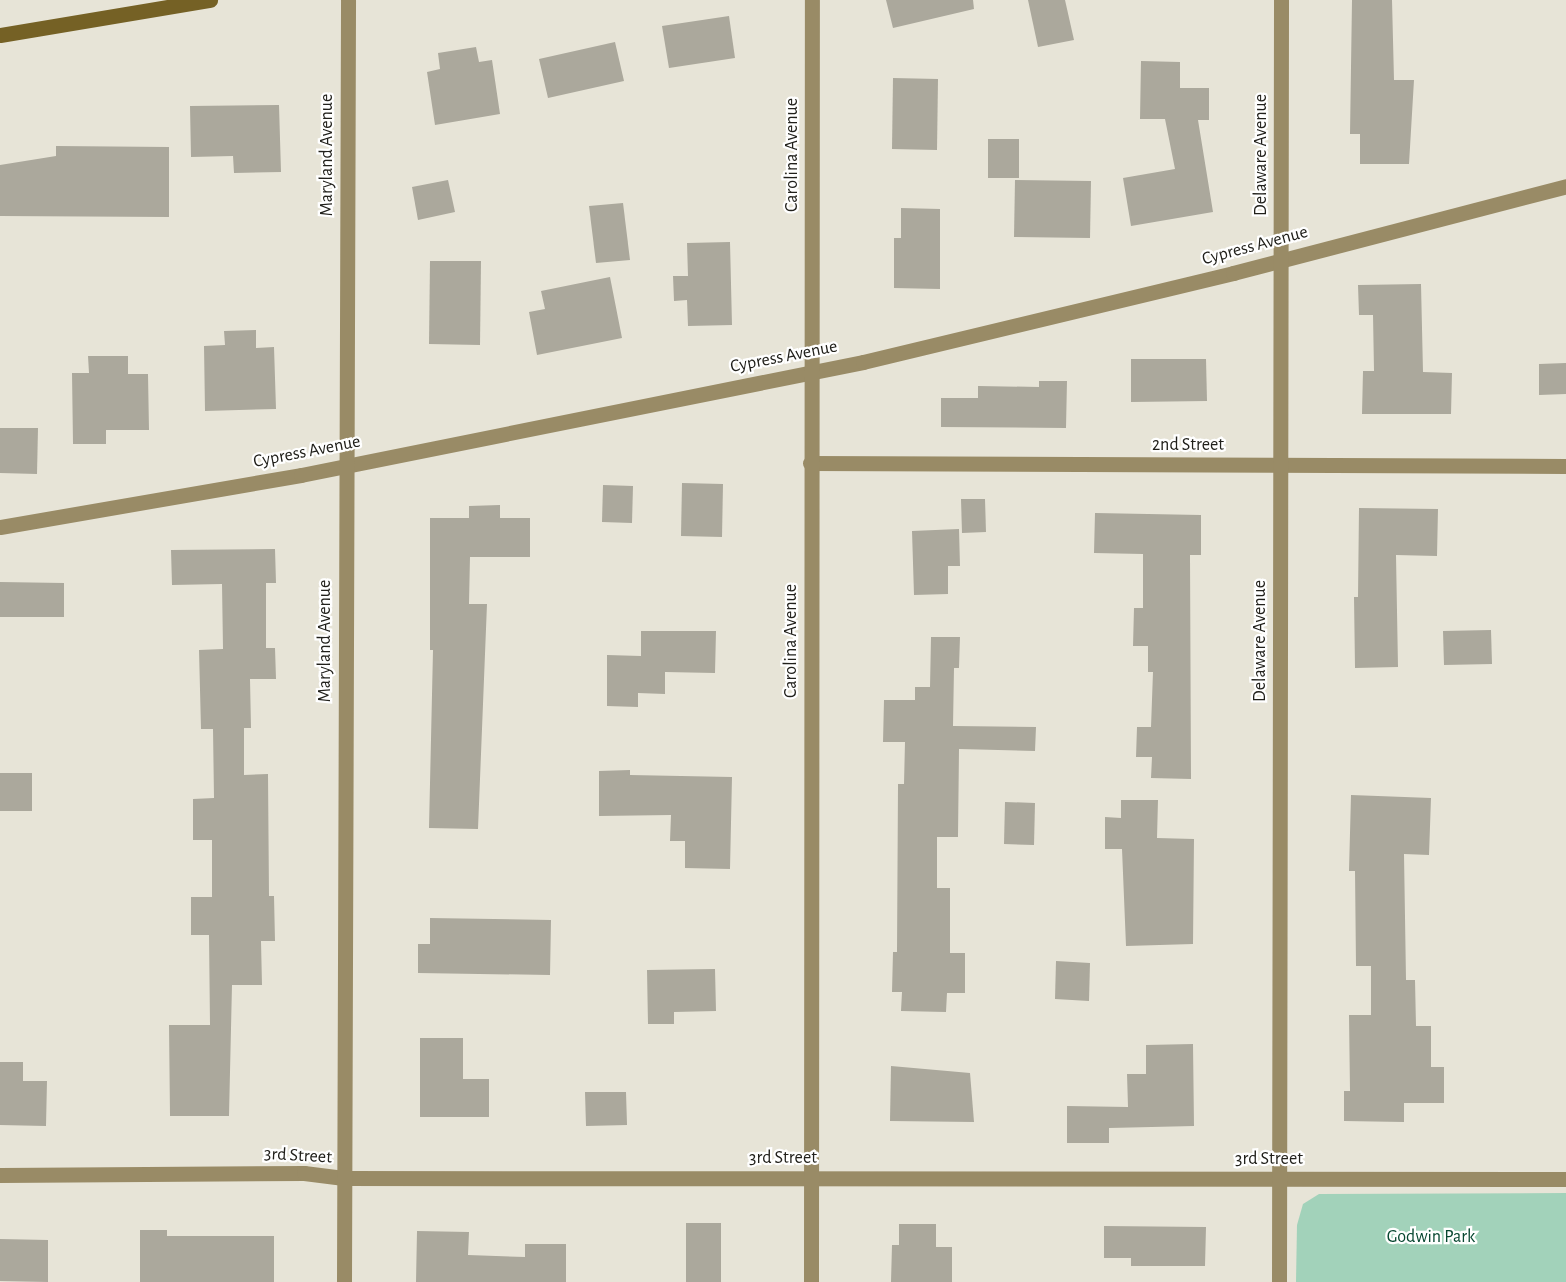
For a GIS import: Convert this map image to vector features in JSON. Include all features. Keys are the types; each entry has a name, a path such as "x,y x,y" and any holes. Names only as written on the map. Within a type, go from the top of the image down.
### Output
{"street":[{"path":"0,35 210,0"},
{"name":"Maryland Avenue","path":"344,1282 348,0"},
{"name":"Carolina Avenue","path":"811,1282 812,0"},
{"name":"Delaware Avenue","path":"1279,1282 1281,0"},
{"name":"Cypress Avenue","path":"0,527 345,465 811,370 863,362 1280,260 1566,186"},
{"name":"2nd Street","path":"810,463 1566,466"},
{"name":"3rd Street","path":"0,1175 304,1173 344,1178 1566,1179"}],"green space":[{"name":"Godwin Park","path":"1566,1193 1566,1282 1296,1282 1297,1225 1303,1204 1319,1194"}],"building":[{"path":"886,0 973,0 974,9 893,28"},
{"path":"1028,0 1065,0 1074,40 1038,47"},
{"path":"1352,0 1392,0 1394,80 1414,80 1409,164 1360,164 1360,134 1350,134"},
{"path":"729,16 735,58 669,68 662,26"},
{"path":"615,42 624,81 548,98 539,59"},
{"path":"476,47 479,62 492,60 500,114 435,125 427,72 440,69 438,53"},
{"path":"1141,61 1180,62 1180,88 1209,88 1209,120 1198,120 1213,212 1131,226 1123,178 1175,169 1165,119 1140,119"},
{"path":"893,78 938,79 937,150 892,149"},
{"path":"279,105 281,172 234,173 233,156 191,157 190,106"},
{"path":"988,139 1019,139 1019,178 988,178"},
{"path":"56,146 169,147 169,217 0,216 0,165 56,156"},
{"path":"448,180 455,212 418,220 412,187"},
{"path":"1015,180 1091,181 1090,238 1014,237"},
{"path":"623,203 630,260 596,263 589,206"},
{"path":"901,208 940,209 940,289 894,288 894,238 901,238"},
{"path":"730,242 732,325 688,326 687,300 674,301 673,276 688,276 687,243"},
{"path":"430,261 481,261 480,345 429,344"},
{"path":"610,277 622,338 537,355 529,312 545,309 541,291"},
{"path":"1421,284 1423,372 1452,373 1451,414 1362,414 1363,371 1374,371 1373,315 1359,315 1358,285"},
{"path":"256,330 256,348 274,347 276,409 205,411 204,346 225,345 224,331"},
{"path":"88,356 128,356 128,374 148,374 149,430 106,430 106,444 73,444 72,373 89,373"},
{"path":"1131,359 1206,359 1207,401 1131,402"},
{"path":"1566,363 1566,394 1539,395 1539,364"},
{"path":"1039,381 1067,381 1066,428 941,427 941,398 978,398 978,386 1039,387"},
{"path":"0,428 38,428 37,474 0,473"},
{"path":"682,483 723,484 722,537 681,536"},
{"path":"603,485 633,486 632,523 602,522"},
{"path":"961,499 985,499 986,532 962,533"},
{"path":"500,505 500,518 530,518 530,557 470,557 469,604 487,604 478,829 429,828 433,650 430,650 430,518 469,518 469,506"},
{"path":"1359,508 1438,509 1437,556 1396,555 1398,667 1355,668 1354,597 1358,597"},
{"path":"1095,513 1201,515 1201,555 1190,555 1191,779 1151,778 1152,757 1136,757 1137,727 1151,727 1153,672 1148,672 1148,646 1133,646 1134,608 1143,608 1143,554 1094,553"},
{"path":"959,529 960,566 948,566 948,594 914,595 912,531"},
{"path":"275,549 276,583 266,583 266,648 275,648 276,679 250,679 251,728 244,728 244,775 268,774 269,896 274,896 275,941 261,941 262,985 232,985 229,1116 170,1116 169,1025 210,1025 209,935 191,935 191,897 212,897 212,840 193,840 193,799 214,798 213,729 201,729 199,650 223,649 222,584 172,585 171,550"},
{"path":"0,582 64,583 64,617 0,617"},
{"path":"1491,630 1492,664 1444,665 1443,631"},
{"path":"641,631 716,631 715,673 665,672 665,694 638,693 638,707 607,706 607,655 641,656"},
{"path":"931,637 960,637 959,668 954,668 953,726 1036,727 1035,751 959,749 958,837 937,837 937,888 950,888 950,953 965,953 965,993 947,993 946,1012 901,1011 902,992 892,992 893,952 897,952 898,784 904,784 905,742 883,742 884,700 915,700 915,687 930,687"},
{"path":"630,770 630,775 732,777 730,869 685,868 685,841 670,841 671,815 599,816 599,771"},
{"path":"0,773 32,773 32,811 0,811"},
{"path":"1351,795 1431,798 1429,855 1404,854 1406,980 1415,980 1416,1026 1431,1026 1431,1067 1444,1067 1444,1103 1404,1103 1404,1122 1344,1121 1344,1091 1350,1091 1349,1015 1371,1015 1371,966 1356,966 1355,871 1349,871"},
{"path":"1121,800 1158,800 1157,838 1194,839 1193,944 1126,946 1122,849 1105,849 1105,817 1121,818"},
{"path":"1005,802 1035,803 1034,845 1004,844"},
{"path":"430,918 551,920 550,975 418,973 418,944 430,944"},
{"path":"1056,961 1090,963 1089,1001 1055,999"},
{"path":"715,969 716,1011 674,1012 674,1024 648,1024 647,970"},
{"path":"420,1038 463,1038 463,1079 489,1079 489,1117 420,1117"},
{"path":"1193,1044 1194,1126 1109,1128 1109,1143 1067,1143 1067,1106 1128,1107 1127,1074 1146,1074 1146,1045"},
{"path":"0,1062 23,1062 23,1081 47,1081 46,1126 0,1125"},
{"path":"891,1066 970,1073 974,1122 890,1121"},
{"path":"585,1092 626,1092 627,1125 586,1126"},
{"path":"686,1223 721,1223 721,1282 686,1282"},
{"path":"899,1224 936,1224 936,1247 952,1247 952,1282 891,1282 892,1245 899,1245"},
{"path":"1104,1226 1206,1227 1205,1266 1131,1266 1131,1258 1104,1258"},
{"path":"140,1230 167,1230 167,1236 274,1236 274,1282 140,1282"},
{"path":"417,1231 469,1232 468,1255 525,1257 525,1244 566,1244 566,1282 416,1282"},
{"path":"0,1239 48,1240 48,1282 0,1281"}]}
